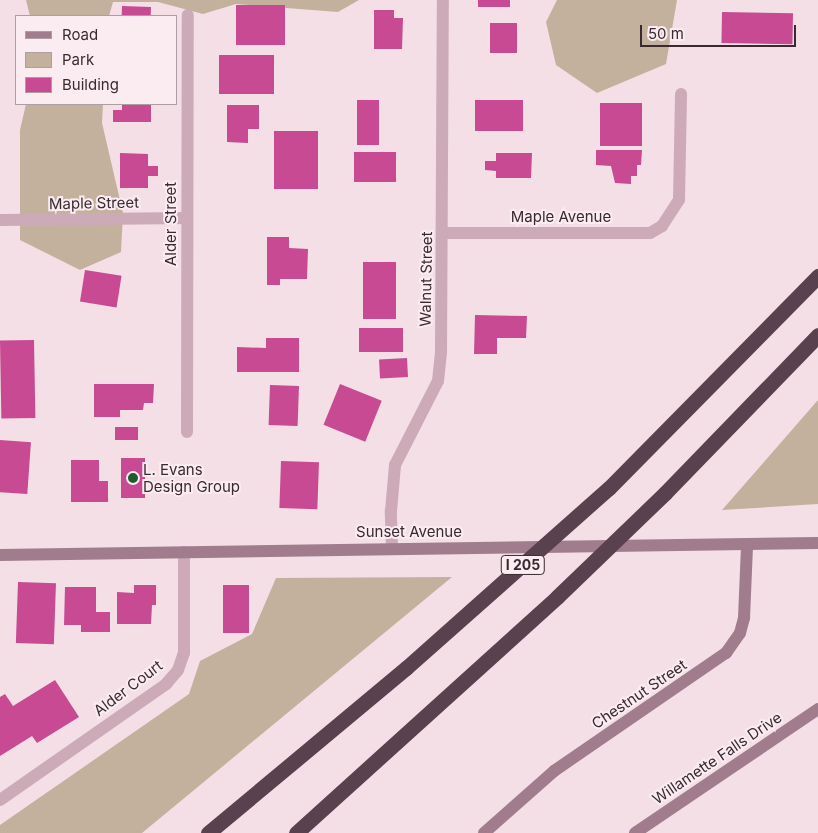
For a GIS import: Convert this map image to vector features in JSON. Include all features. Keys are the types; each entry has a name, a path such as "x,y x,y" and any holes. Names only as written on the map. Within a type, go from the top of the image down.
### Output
{"highway":[{"name":"I 205","path":"208,833 406,668 602,494 818,276"},
{"path":"296,833 447,700 564,590 665,493 818,335"}],"main road":[{"name":"Sunset Avenue","path":"0,554 392,548 708,547 818,543"},
{"name":"Chestnut Street","path":"484,833 554,771 726,653 740,633 744,618 747,546"},
{"name":"Willamette Falls Drive","path":"635,833 818,709"}],"street":[{"name":"Walnut Street","path":"392,548 391,502 395,465 438,381 444,233 443,0"},
{"name":"Alder Street","path":"187,432 188,15"},
{"name":"Maple Avenue","path":"444,233 650,233 662,226 679,200 682,94"},
{"name":"Maple Street","path":"0,220 187,218"},
{"name":"Alder Court","path":"0,800 166,684 178,670 184,653 184,552"}],"green space":[{"path":"26,0 359,0 338,12 236,4 203,14 158,2 113,2 109,15 30,15"},
{"path":"557,0 677,0 666,64 597,93 556,65 546,22"},
{"path":"26,105 103,105 102,123 123,213 121,252 80,270 20,240 20,130"},
{"path":"818,400 818,504 722,510"},
{"path":"452,577 142,833 0,833 0,825 189,694 200,661 252,634 276,578"}],"building":[{"path":"478,0 510,0 510,7 478,7"},
{"path":"236,5 285,5 285,45 236,45"},
{"path":"122,6 151,7 151,15 122,15"},
{"path":"374,10 394,10 394,18 403,18 402,49 374,49"},
{"path":"722,12 793,13 792,44 721,43"},
{"path":"490,23 517,23 517,53 490,53"},
{"path":"219,55 274,55 274,94 219,94"},
{"path":"357,100 379,100 379,145 357,145"},
{"path":"475,100 523,100 523,131 475,131"},
{"path":"600,103 642,103 642,146 600,146"},
{"path":"122,105 151,105 151,122 113,122 113,110 122,110"},
{"path":"227,105 259,105 259,129 248,129 248,143 227,142"},
{"path":"274,131 318,131 318,189 274,189"},
{"path":"596,150 642,150 641,165 637,165 637,176 631,176 631,184 615,183 611,166 596,165"},
{"path":"354,152 396,152 396,182 354,182"},
{"path":"120,153 148,154 148,166 158,166 158,176 148,176 148,188 120,188"},
{"path":"496,153 532,153 531,178 496,178 496,171 485,170 485,161 496,161"},
{"path":"267,237 289,237 289,248 308,249 307,279 280,279 280,285 267,285"},
{"path":"363,262 396,262 396,319 363,319"},
{"path":"85,270 122,276 117,307 80,302"},
{"path":"475,315 527,316 526,338 497,338 497,354 474,354"},
{"path":"359,328 403,328 403,352 359,352"},
{"path":"266,338 299,338 299,372 237,372 237,347 266,348"},
{"path":"34,340 35,418 1,419 0,341"},
{"path":"407,358 408,377 380,378 379,359"},
{"path":"94,384 154,384 153,403 144,403 143,410 120,410 120,417 94,417"},
{"path":"340,384 382,401 365,442 324,425"},
{"path":"270,385 299,386 298,426 269,425"},
{"path":"115,427 138,427 138,440 115,440"},
{"path":"0,440 31,442 27,494 0,492"},
{"name":"L. Evans Design Group","path":"121,458 145,458 145,498 121,498"},
{"path":"71,460 99,460 99,481 108,481 108,502 71,502"},
{"path":"281,461 319,462 317,509 279,508"},
{"path":"18,582 56,583 54,644 16,643"},
{"path":"134,585 156,585 156,605 152,605 151,624 117,624 117,592 134,593"},
{"path":"223,585 249,585 249,633 223,633"},
{"path":"65,587 96,587 96,612 110,612 110,632 81,632 81,625 64,625"},
{"path":"55,680 79,717 37,743 32,736 0,756 0,697 5,694 13,706"}],"place":[{"name":"L. Evans Design Group","path":"133,478"}]}
